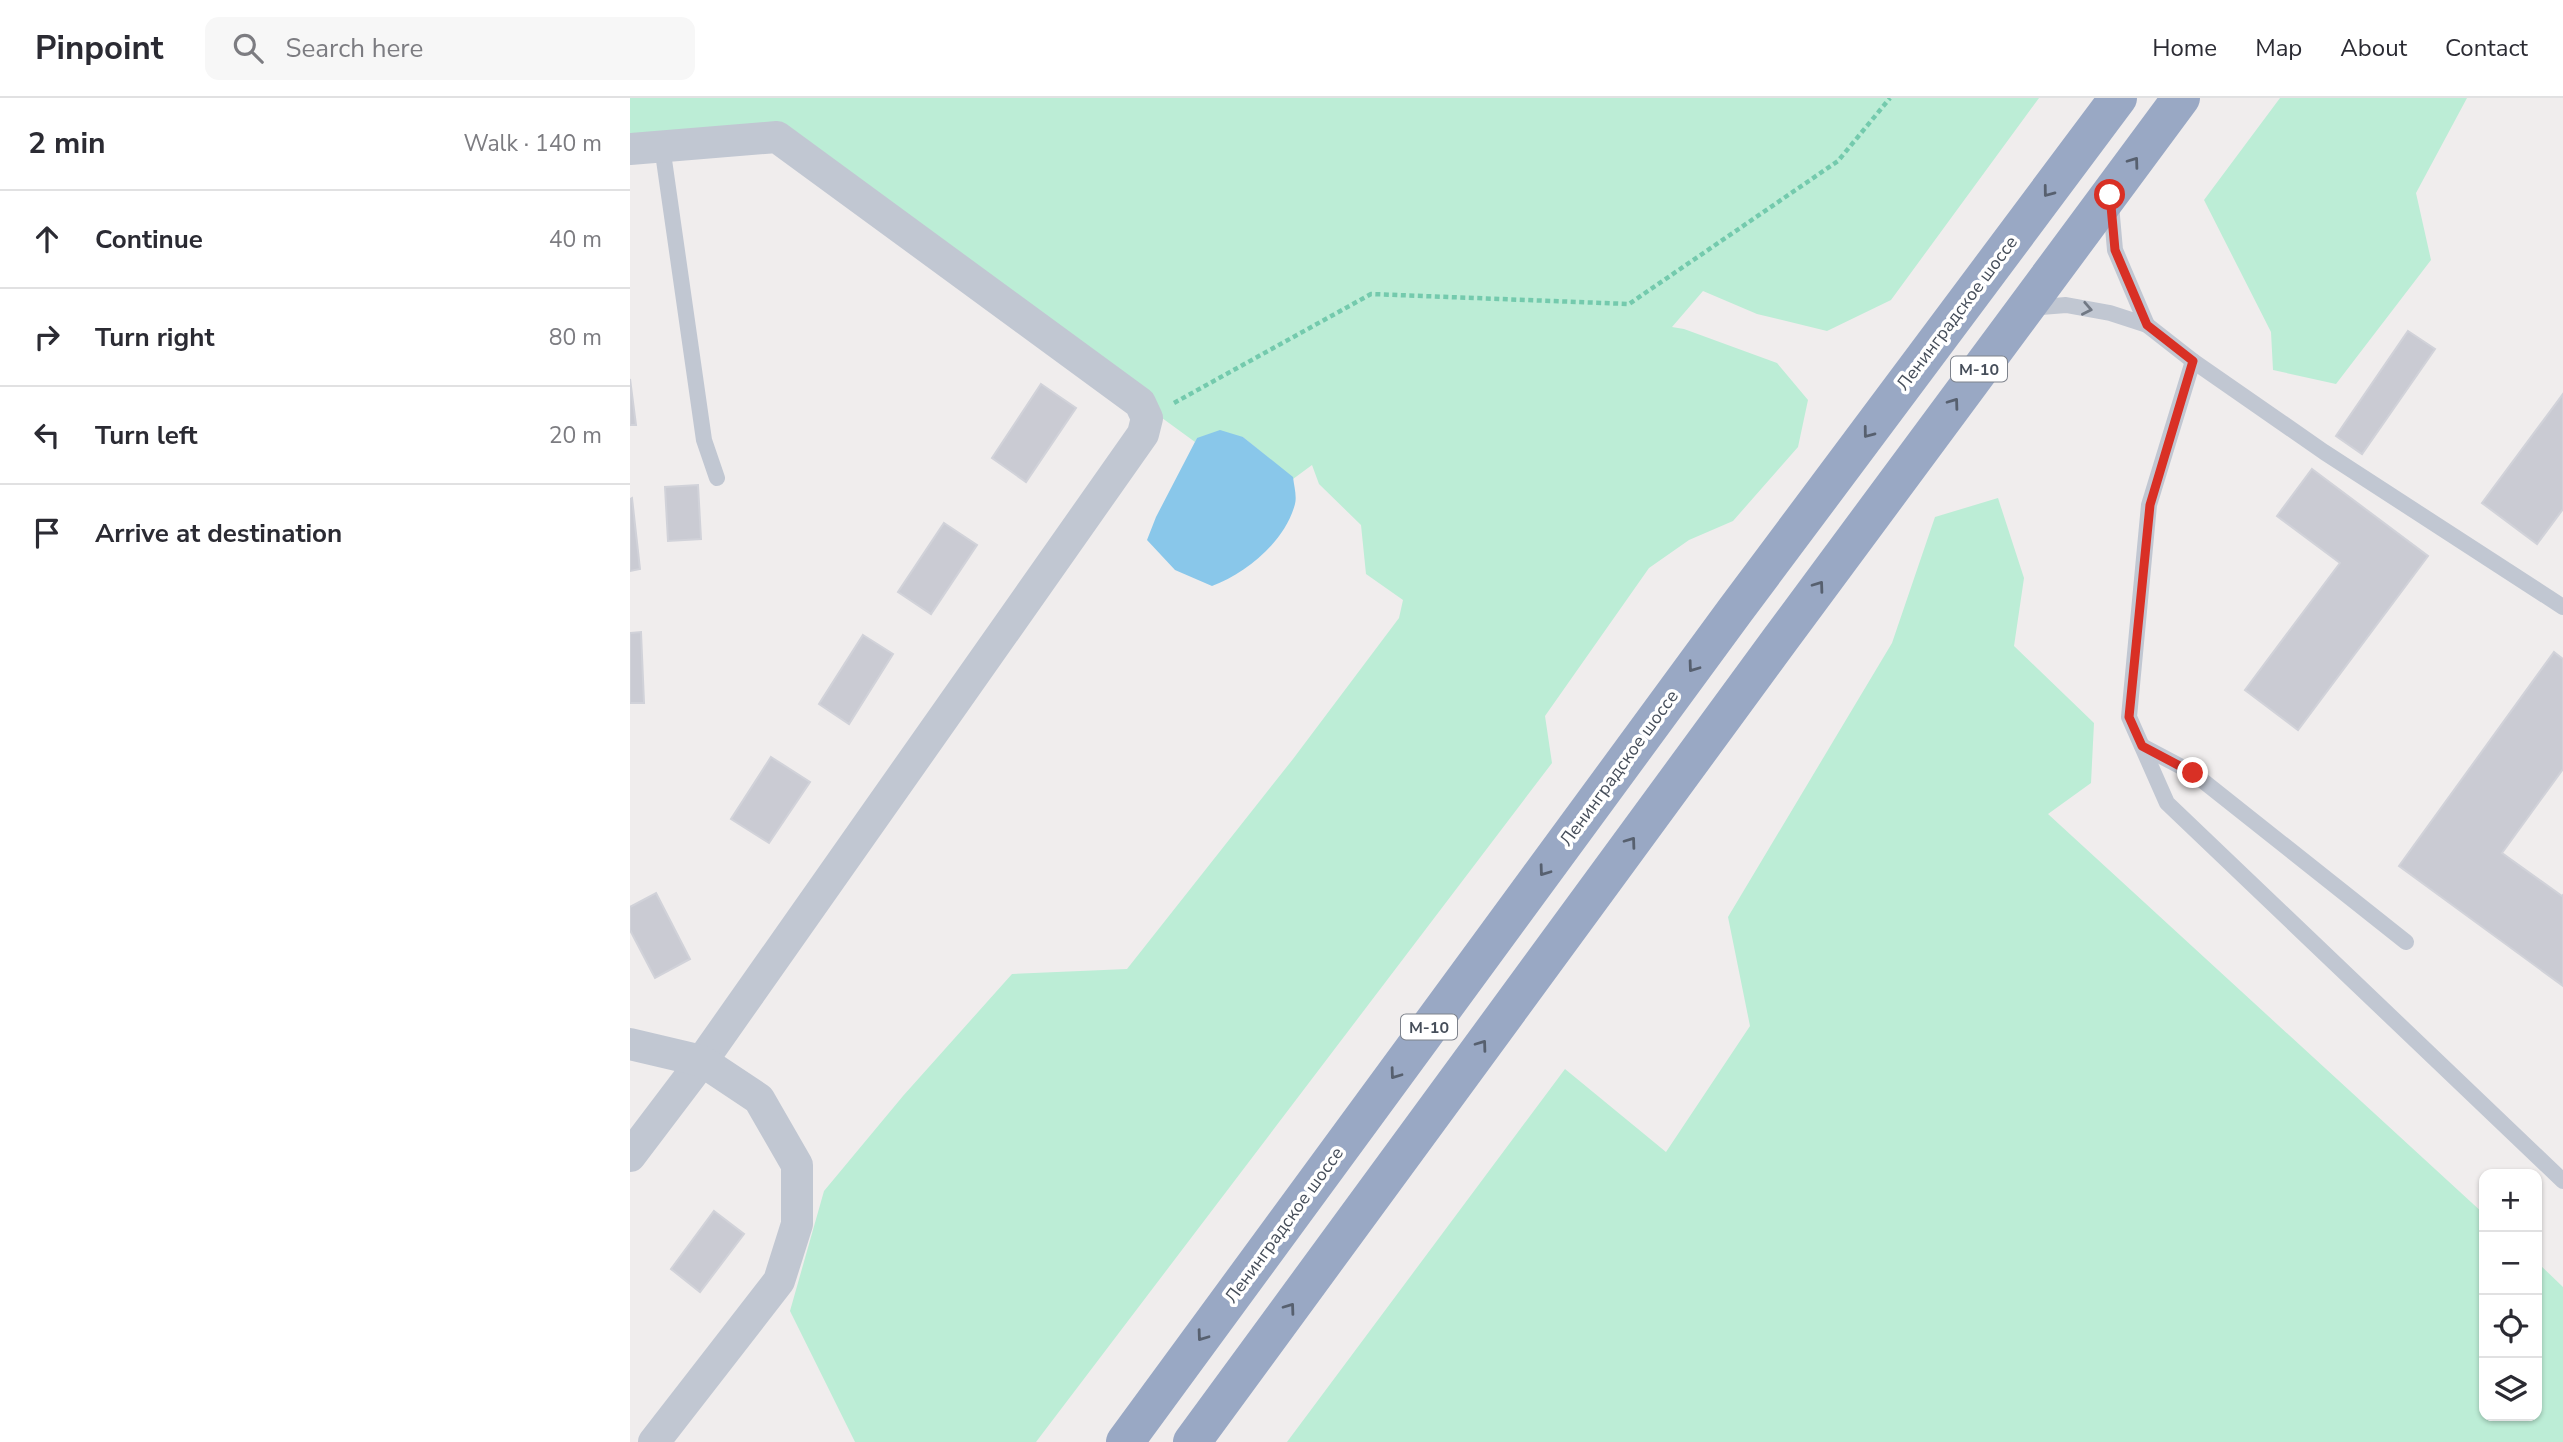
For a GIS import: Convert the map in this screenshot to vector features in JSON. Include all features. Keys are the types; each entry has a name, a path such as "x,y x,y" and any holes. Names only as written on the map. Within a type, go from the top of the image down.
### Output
{"highway":[{"name":"Ленинградское шоссе","path":"1125,1442 1734,612 2119,98"},
{"name":"М-10","path":"1192,1442 2181,98"}],"street":[{"path":"630,149 777,137 1140,403 1147,418 1143,434 702,1061 630,1156"},
{"path":"630,1044 702,1061 760,1099 797,1165 797,1224 779,1281 654,1442"}],"lane":[{"path":"662,146 704,440 717,478"},
{"path":"2110,195 2115,250 2147,325"},
{"path":"2024,309 2066,304 2110,313 2147,325 2193,361 2324,452 2563,607"},
{"path":"2193,361 2150,505 2129,717 2142,746 2168,803 2563,1181"},
{"path":"2142,746 2193,773 2406,942"}],"path":[{"path":"1147,418 1370,294 1629,304 1838,161 1890,98"}],"green space":[{"path":"630,98 2039,98 1891,300 1827,331 1757,314 1703,291 1672,327 1777,363 1808,400 1798,447 1733,521 1689,540 1649,568 1545,716 1552,763 1036,1442 855,1442 790,1311 824,1191 903,1096 1012,974 1127,969 1293,759 1399,618 1403,600 1366,574 1361,525 1319,484 1312,465 1293,479 1243,437 1197,438 1195,442 777,137 630,149"},
{"path":"2280,98 2467,98 2416,193 2431,260 2336,384 2273,370 2271,332 2204,200"},
{"path":"1998,498 2024,578 2014,646 2094,723 2091,783 2048,814 2479,1209 2479,1421 2542,1421 2542,1267 2563,1287 2563,1442 1287,1442 1565,1069 1666,1152 1750,1026 1728,917 1892,643 1935,517"}],"water":[{"path":"1220,430 1243,437 1293,477 1296,501 1283,531 1273,543 1251,564 1212,586 1175,570 1147,540 1197,438"}],"building":[{"path":"2408,331 2435,349 2362,454 2336,436"},
{"path":"630,379 636,425 630,425"},
{"path":"1041,384 1076,408 1026,482 992,458"},
{"path":"2563,394 2563,509 2537,544 2482,503"},
{"path":"2312,469 2428,556 2298,730 2245,690 2340,563 2277,516"},
{"path":"698,485 701,539 668,541 665,487"},
{"path":"632,498 640,569 630,571 630,499"},
{"path":"944,523 977,545 931,614 898,592"},
{"path":"641,632 644,703 630,703 630,633"},
{"path":"863,635 893,654 849,724 819,704"},
{"path":"2554,652 2563,659 2563,769 2502,853 2563,895 2563,986 2399,866"},
{"path":"771,757 810,782 769,843 731,819"},
{"path":"656,893 690,959 655,978 630,930 630,907"},
{"path":"714,1211 744,1234 700,1292 671,1269"}],"route":[{"path":"2110,195 2115,250 2147,325 2193,361 2150,505 2129,717 2142,746 2193,773"}]}
